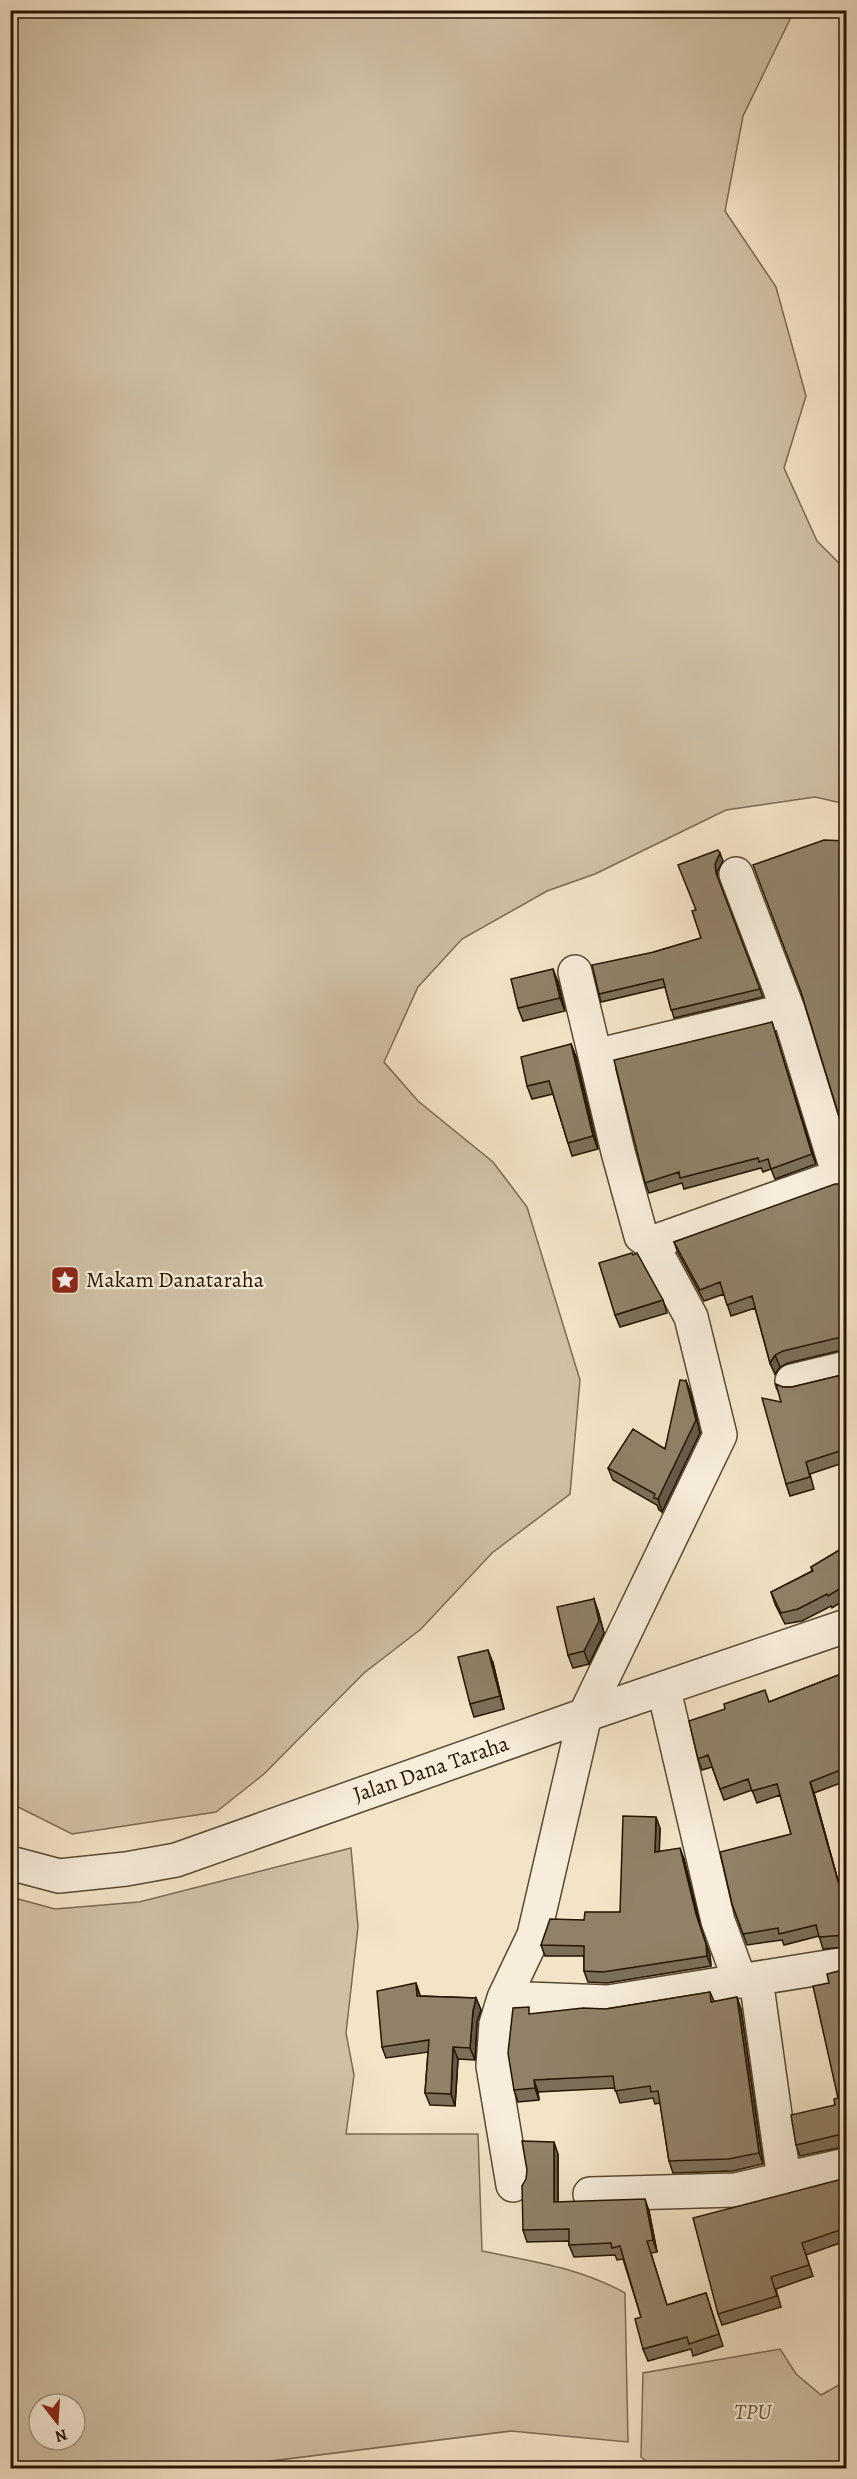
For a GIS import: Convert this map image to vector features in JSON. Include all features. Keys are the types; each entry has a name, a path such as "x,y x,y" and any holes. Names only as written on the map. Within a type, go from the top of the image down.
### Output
{"street":[{"path":"651,1242 842,1177 788,1010 736,874"},
{"path":"513,2185 493,2066 496,2024 504,1998 534,1935 585,1715 720,1435 691,1317 651,1242 641,1236 575,972"},
{"path":"595,1056 788,1010"},
{"path":"792,1381 846,1368"},
{"name":"Jalan Dana Taraha","path":"10,1863 59,1876 126,1869 176,1860 585,1715 664,1690 846,1626"},
{"path":"664,1690 718,1921 748,1980 784,2179"},
{"path":"504,1998 608,2002 846,1964"},
{"path":"591,2194 735,2190 846,2165"}],"green space":[{"path":"10,11 794,11 743,116 725,211 776,287 806,396 784,468 817,541 846,570 846,804 815,797 726,810 595,874 547,891 462,939 418,987 384,1062 418,1101 493,1162 527,1207 580,1380 570,1494 492,1553 421,1629 364,1673 264,1774 216,1812 72,1834 10,1803"},
{"path":"351,1848 358,1927 346,2033 354,2075 346,2134 478,2134 482,2251 573,2271 625,2293 628,2442 511,2431 215,2468 11,2468 11,1897 55,1909 139,1902"},
{"name":"TPU","path":"780,2349 796,2374 821,2395 846,2381 846,2468 655,2468 641,2457 643,2373"}],"building":[{"path":"824,840 846,841 846,1139 801,992 753,865"},
{"path":"718,850 720,853 715,864 716,873 760,989 671,1010 663,979 599,994 592,965 654,952 701,938 692,911 696,910 678,865"},
{"path":"553,969 560,998 518,1008 511,979"},
{"path":"772,1022 812,1154 771,1169 768,1159 759,1162 758,1158 680,1178 679,1172 645,1183 614,1060"},
{"path":"571,1044 593,1136 568,1143 549,1081 527,1086 521,1057"},
{"path":"835,1184 846,1184 846,1338 837,1338 783,1351 775,1355 770,1363 752,1296 727,1305 720,1282 700,1290 674,1242"},
{"path":"632,1253 633,1255 637,1253 663,1300 615,1315 599,1263"},
{"path":"846,1374 846,1449 806,1462 810,1477 786,1484 762,1398 781,1402 776,1384 792,1387"},
{"path":"680,1380 686,1381 696,1420 658,1499 654,1498 655,1494 608,1468 633,1429 665,1449"},
{"path":"846,1546 846,1585 798,1609 781,1613 771,1592 813,1571 811,1567"},
{"path":"594,1599 599,1621 584,1651 568,1655 557,1607"},
{"path":"488,1650 500,1696 470,1704 458,1657"},
{"path":"846,1672 846,1768 810,1782 843,1899 846,1898 846,1935 819,1937 816,1925 779,1934 778,1928 743,1934 732,1904 720,1852 791,1834 777,1784 752,1791 748,1779 720,1789 708,1755 698,1759 689,1721 725,1709 724,1704 765,1690 769,1702"},
{"path":"623,1816 656,1817 655,1852 680,1848 696,1914 706,1944 707,1956 603,1972 584,1971 584,1946 541,1945 550,1919 584,1920 585,1912 620,1912"},
{"path":"846,1969 846,2136 838,2135 796,2145 791,2115 835,2105 834,2099 838,2098 813,1986 829,1983 827,1974"},
{"path":"416,1983 417,1996 476,1998 470,2048 453,2047 451,2094 425,2093 429,2040 382,2047 377,1991"},
{"path":"710,1992 711,2002 737,1997 759,2153 728,2159 669,2161 658,2091 651,2092 650,2086 615,2091 613,2076 534,2080 535,2088 514,2090 508,2053 513,2008 529,2007 529,2014 583,2008 606,2009"},
{"path":"522,2141 554,2142 554,2202 645,2199 653,2240 647,2241 667,2305 706,2293 719,2334 689,2344 687,2337 643,2349 635,2319 641,2317 620,2246 612,2248 611,2243 569,2245 569,2229 523,2230 522,2186 527,2170"},
{"path":"846,2178 846,2228 802,2243 809,2265 771,2277 777,2296 718,2314 693,2218"}],"place":[{"name":"Makam Danataraha","path":"65,1280"}]}
